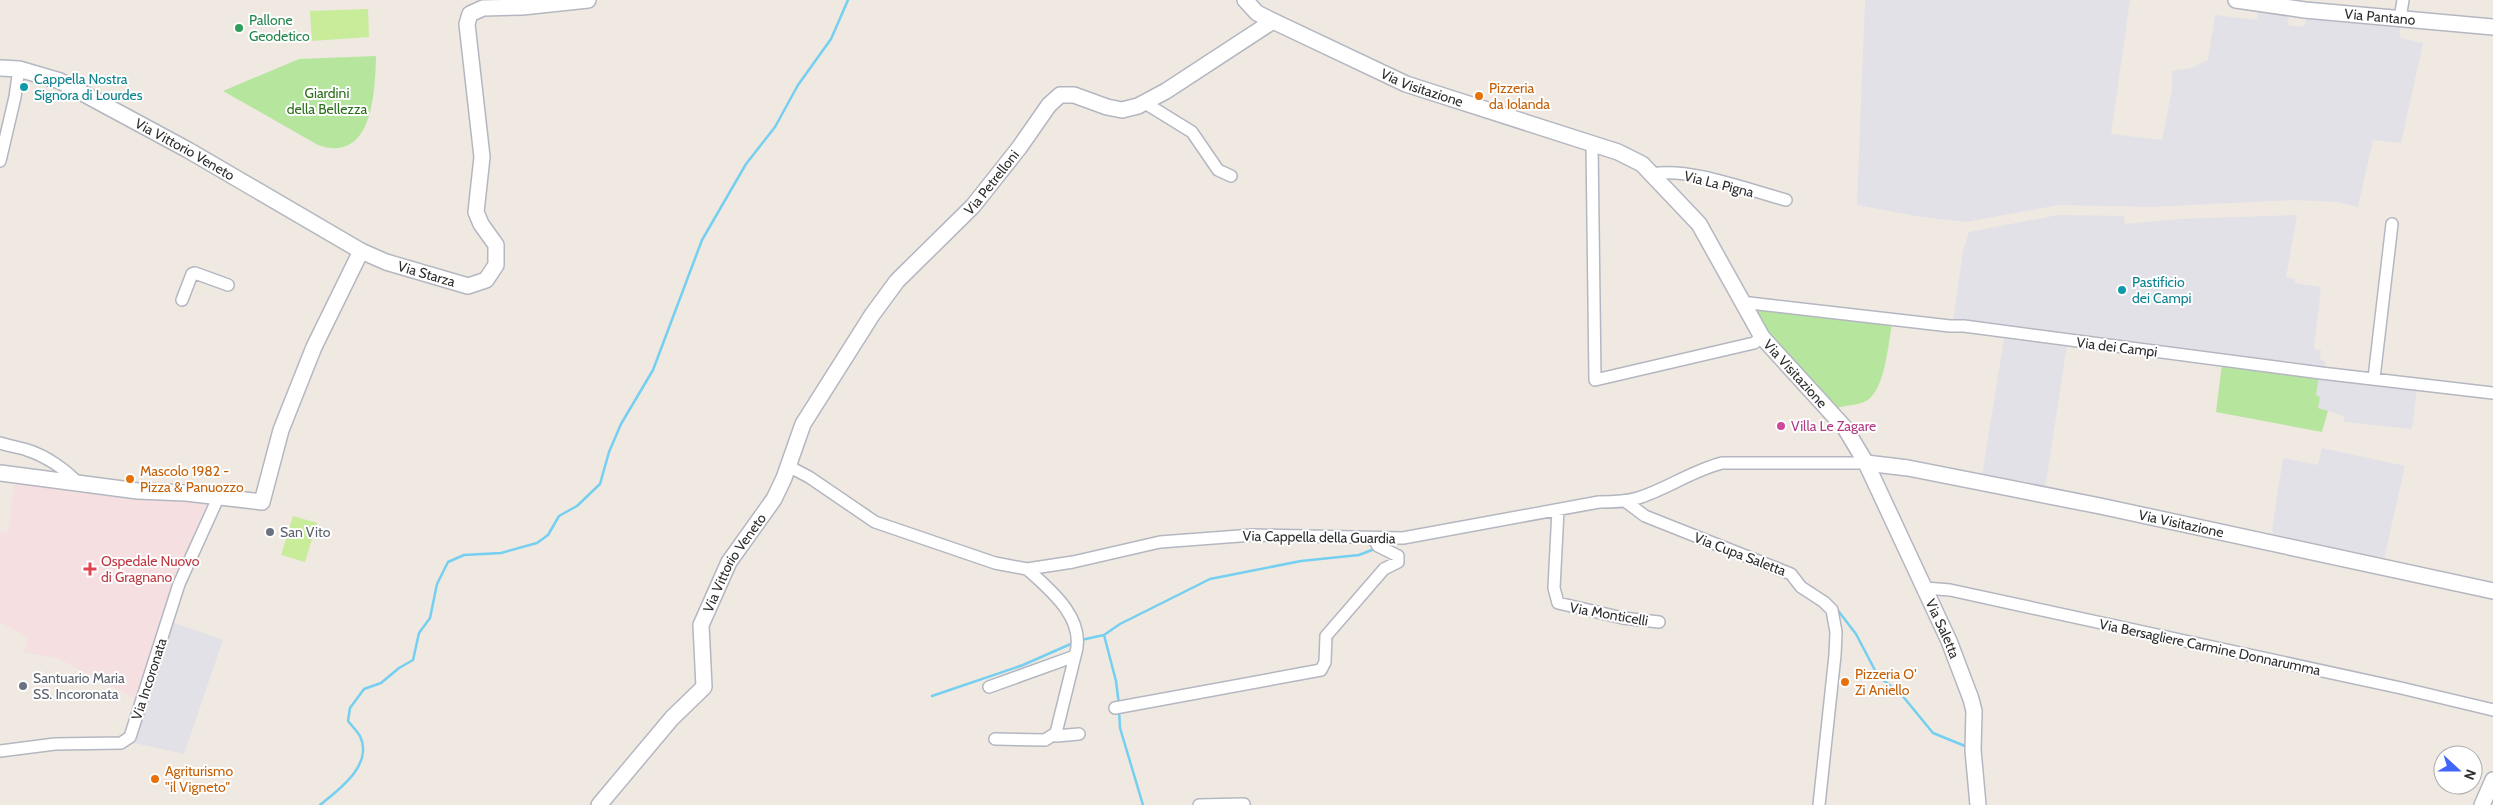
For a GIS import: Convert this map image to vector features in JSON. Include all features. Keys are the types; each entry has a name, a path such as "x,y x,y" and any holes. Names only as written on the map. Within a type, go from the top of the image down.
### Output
{"street":[{"name":"Via Starza","path":"361,251 381,260 468,286 486,280 496,265 497,256 496,245 476,212 482,157 468,19 473,11 482,8 522,7 588,0"},
{"name":"Via Visitazione","path":"1245,0 1257,13 1406,84 1592,143 1618,152 1642,164 1699,224 1762,337 1844,428 1866,463 1908,468 2100,506 2493,591"},
{"name":"Via Pantano","path":"2236,0 2306,5 2400,19 2493,27"},
{"path":"2400,19 2403,0"},
{"name":"Via Petrelloni","path":"788,466 803,424 872,315 897,281 973,206 1019,148 1049,105 1060,95 1074,95 1107,107 1122,110 1145,103 1273,21"},
{"name":"Via Vittorio Veneto","path":"0,68 19,69 60,81 188,150 361,251"},
{"path":"0,160 15,97 19,69"},
{"path":"1145,103 1192,132 1218,170 1231,176"},
{"path":"1592,143 1595,380 1754,343 1762,337"},
{"name":"Via La Pigna","path":"1652,174 1665,172 1694,176 1786,200"},
{"path":"2374,378 2392,224"},
{"path":"0,473 138,491 186,493 262,502 281,430 314,347 361,251"},
{"path":"354,268 381,260"},
{"path":"182,300 192,274 195,273 228,285"},
{"name":"Via dei Campi","path":"1741,302 1972,327 2493,393"},
{"path":"0,443 29,450 70,474 78,484"},
{"name":"Via Cappella della Guardia","path":"788,466 808,477 874,522 995,563 1027,570 1074,562 1160,542 1253,535 1378,545 1403,538 1558,516 1599,502 1625,501 1640,497 1700,468 1722,463 1866,463"},
{"name":"Via Saletta","path":"1866,463 1949,641 1971,700 1974,720 1973,750 1978,805"},
{"name":"Via Vittorio Veneto","path":"599,805 672,718 704,687 701,626 729,562 774,499 788,466"},
{"name":"Via Incoronata","path":"0,751 54,744 121,743 130,737 179,584 218,498"},
{"name":"Via Cupa Saletta","path":"1625,501 1646,516 1791,574 1801,587 1824,602 1832,610 1836,632 1835,656 1819,805"},
{"name":"Via Monticelli","path":"1558,516 1554,588 1558,603 1623,618 1659,622"},
{"path":"1115,708 1321,670 1325,662 1326,636 1384,569 1398,562 1398,556 1378,545"},
{"path":"995,739 1045,740 1056,733 1079,640 1075,623 1051,591 1027,570"},
{"name":"Via Bersagliere Carmine Donnarumma","path":"1925,588 1950,590 2401,688 2493,710"},
{"path":"989,687 1075,656"},
{"path":"1056,733 1056,736 1078,734"},
{"path":"2482,805 2493,780"},
{"path":"1199,805 1244,804"}],"shaded area":[{"path":"1865,0 2130,0 2111,134 2162,140 2172,90 2172,71 2191,68 2208,60 2215,15 2257,20 2259,9 2289,13 2288,25 2304,27 2307,16 2400,25 2400,38 2423,43 2401,143 2373,140 2358,207 2338,202 2293,200 2151,207 2059,205 1966,222 1921,217 1857,205"},
{"path":"2058,215 2124,216 2125,224 2179,219 2297,215 2286,277 2295,279 2295,283 2321,287 2314,349 2321,350 2320,360 2325,361 2324,372 2309,370 2296,362 2284,360 2282,366 2159,345 1953,322 1963,250 1969,232"},
{"path":"2004,338 2019,341 2033,339 2067,345 2045,489 2027,486 2026,481 2017,480 2015,483 1982,476"},
{"path":"2319,376 2417,388 2412,429 2344,422 2344,416 2318,408 2315,395"},
{"path":"2322,448 2405,466 2384,559 2275,537 2272,530 2283,458 2318,465"},
{"name":"Ospedale Nuovo di Gragnano","path":"14,483 114,497 206,503 167,605 138,700 57,658 24,652 28,638 0,622 0,532 8,533"},
{"path":"172,622 223,640 184,754 134,743"}],"green space":[{"path":"368,9 369,37 312,41 310,11"},
{"name":"Giardini della Bellezza","path":"376,56 372,105 367,121 360,135 350,144 336,148 318,145 223,91 299,59"},
{"path":"1750,307 1892,324 1884,368 1877,389 1864,402 1834,409 1786,361"},
{"path":"2222,364 2319,376 2316,395 2320,397 2318,408 2328,411 2322,432 2216,412"},
{"path":"293,516 317,523 305,562 281,555"}],"waterway":[{"path":"320,805 352,776 362,757 363,747 360,736 348,721 350,708 364,689 381,683 399,668 413,660 419,633 430,618 437,584 448,562 464,555 501,553 537,543 548,535 559,516 577,506 600,484 609,452 621,424 653,370 702,240 746,164 775,127 798,85 831,39 848,0"},
{"path":"1081,640 1104,635 1120,624 1210,579 1301,561 1359,555 1377,548"},
{"path":"1836,608 1856,634 1878,676 1901,694 1933,733 1965,746"},
{"path":"1104,635 1116,681 1119,705"},
{"path":"932,696 1023,665 1073,643"},
{"path":"1119,710 1120,728 1143,805"}],"place":[{"name":"Pallone Geodetico","path":"239,28"},
{"name":"Cappella Nostra Signora di Lourdes","path":"24,87"},
{"name":"Pizzeria da Iolanda","path":"1479,96"},
{"name":"Pastificio dei Campi","path":"2122,290"},
{"name":"Villa Le Zagare","path":"1781,426"},
{"name":"Mascolo 1982 - Pizza & Panuozzo","path":"130,479"},
{"name":"San Vito","path":"270,532"},
{"name":"Ospedale Nuovo di Gragnano","path":"90,569"},
{"name":"Pizzeria O' Zi Aniello","path":"1845,682"},
{"name":"Santuario Maria SS. Incoronata","path":"23,686"},
{"name":"Agriturismo \"il Vigneto\"","path":"155,779"}]}
